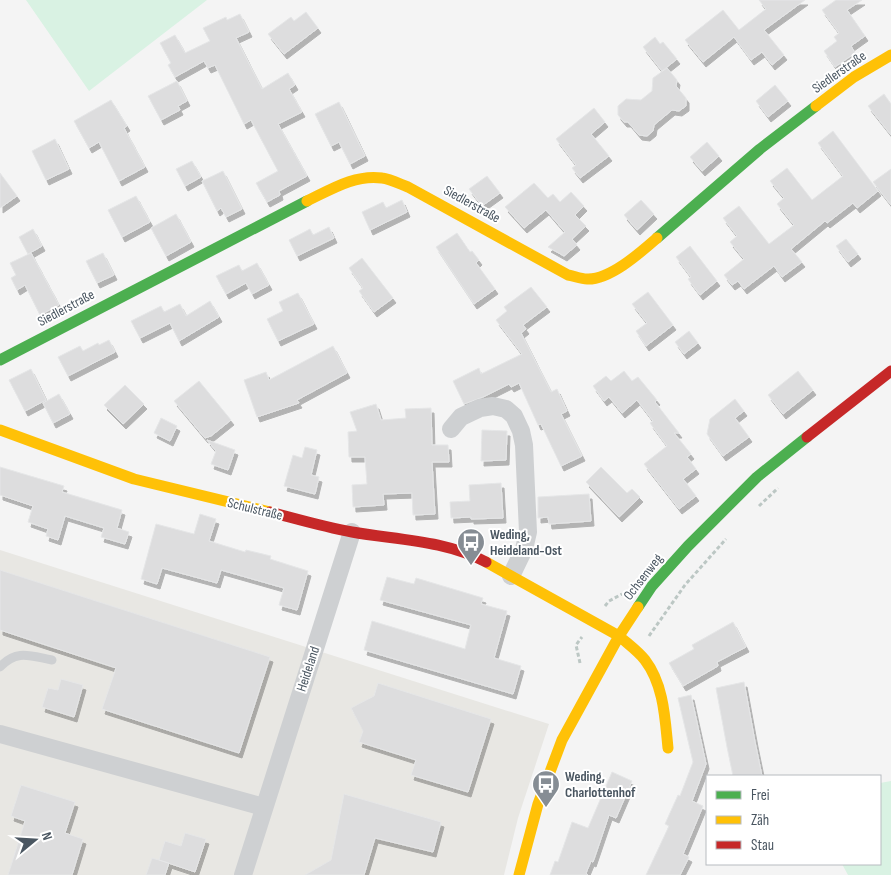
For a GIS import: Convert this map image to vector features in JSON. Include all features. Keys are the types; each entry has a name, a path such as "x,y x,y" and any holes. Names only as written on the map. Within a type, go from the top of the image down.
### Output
{"street":[{"name":"Siedlerstraße","path":"0,360 258,225 327,191 362,177 383,178 408,187 568,275 588,279 601,276 630,261 760,149 854,77 891,54"},
{"name":"Ochsenweg","path":"519,875 538,804 562,740 619,636 652,586 688,546 758,477 891,370"},
{"path":"451,429 462,417 480,408 493,406 506,409 514,416 521,431 524,445 528,532 524,549 512,576"},
{"name":"Schulstraße","path":"0,430 134,479 352,532 416,540 450,548 476,557 619,636 638,652 648,665 656,682 663,706 668,748"},
{"name":"Heideland","path":"243,875 352,532"},
{"path":"0,734 264,807"}],"lane":[{"path":"0,667 5,661 20,654 52,660"}],"path":[{"path":"758,506 779,487"},
{"path":"638,652 685,584 731,534"}],"shaded area":[{"path":"0,550 549,724 518,818 504,875 0,875"}],"green space":[{"path":"26,0 207,0 89,91"},
{"path":"891,781 891,875 848,875 843,865 881,865 881,783"}],"building":[{"path":"759,0 805,0 764,30 784,55 772,65 762,52 751,60 734,37 703,62 685,40 723,10 739,30 766,9"},
{"path":"836,0 862,0 847,10 865,36 851,46 855,53 835,67 824,51 837,41 834,37 839,33 822,10"},
{"path":"306,12 318,28 284,54 268,34 291,17 294,21"},
{"path":"240,14 249,32 236,38 262,89 288,73 295,85 289,89 302,112 278,124 307,176 279,191 280,195 267,202 256,183 278,171 251,120 244,124 215,65 208,68 204,61 175,77 168,65 171,63 160,43 175,35 185,53 210,41 203,28 226,17 227,20"},
{"path":"655,37 660,44 663,42 677,59 662,71 643,47"},
{"path":"667,68 677,80 676,86 686,98 686,106 679,111 672,110 654,125 653,131 647,136 639,135 628,122 624,122 618,115 618,106 626,99 641,100 652,91 653,78"},
{"path":"177,81 187,101 178,106 180,110 161,120 148,96"},
{"path":"775,85 788,101 768,117 756,101"},
{"path":"884,94 891,104 891,135 868,106"},
{"path":"111,100 127,126 124,128 145,167 119,181 99,142 89,148 74,121"},
{"path":"339,102 365,156 350,164 339,142 331,146 315,114"},
{"path":"594,108 605,122 591,134 609,156 580,178 572,168 576,165 556,139"},
{"path":"833,131 878,191 857,208 853,203 827,223 825,221 791,249 802,262 782,277 774,266 744,289 738,281 732,285 724,275 744,259 730,242 737,236 723,218 739,206 769,244 794,225 777,204 784,198 770,181 787,168 812,200 843,176 818,143"},
{"path":"55,139 69,169 46,180 32,151"},
{"path":"707,142 719,156 702,171 690,157"},
{"path":"192,161 201,177 185,186 176,169"},
{"path":"891,169 891,205 873,182"},
{"path":"223,171 242,209 226,217 221,208 217,211 202,181"},
{"path":"0,173 17,196 0,208"},
{"path":"487,176 500,193 482,206 469,189"},
{"path":"534,183 548,198 553,194 560,202 571,192 584,206 575,215 586,226 572,239 577,245 564,256 548,247 565,232 546,210 524,228 505,207"},
{"path":"136,196 150,222 122,237 108,210"},
{"path":"402,200 407,212 370,230 362,212 383,202 386,208"},
{"path":"641,200 654,214 637,230 624,215"},
{"path":"176,214 191,242 166,256 151,228"},
{"path":"329,227 334,238 297,256 289,240 310,229 313,235"},
{"path":"33,229 42,246 28,254 19,237"},
{"path":"457,233 470,252 472,251 479,260 476,263 495,289 474,304 436,247"},
{"path":"846,239 858,254 848,262 836,246"},
{"path":"690,246 717,281 700,295 688,279 691,277 676,257"},
{"path":"31,253 59,305 40,315 25,285 17,290 11,278 16,275 10,263"},
{"path":"103,253 114,275 97,283 86,261"},
{"path":"362,258 393,298 374,312 359,291 363,288 349,268"},
{"path":"257,263 269,285 252,294 246,283 226,294 216,276 239,265 242,271"},
{"path":"531,287 547,307 523,325 526,329 521,333 551,392 557,389 567,411 561,414 582,456 561,466 541,424 538,425 519,383 511,387 509,384 464,404 453,381 479,368 481,374 522,354 496,320 507,311 504,307"},
{"path":"648,292 673,325 646,346 636,331 647,323 632,304"},
{"path":"298,293 314,324 278,341 267,319 283,311 279,302"},
{"path":"210,301 219,317 179,341 170,323 140,338 131,321 161,306 164,312 180,304 186,316"},
{"path":"689,331 698,343 684,354 675,342"},
{"path":"109,340 115,352 68,376 58,357 80,346 83,351 98,343 99,345"},
{"path":"333,346 347,373 297,400 299,403 257,417 244,380 266,372 269,380"},
{"path":"31,369 46,400 25,411 9,380"},
{"path":"624,371 632,381 638,377 657,400 655,402 679,433 674,433 691,454 687,457 696,469 683,479 696,496 679,509 644,464 667,446 650,423 653,421 637,400 622,413 609,397 604,401 593,386 606,376 611,381"},
{"path":"798,371 813,390 783,414 768,395"},
{"path":"199,381 231,420 211,436 205,438 174,401"},
{"path":"125,385 144,404 123,424 104,405"},
{"path":"59,394 70,414 53,423 43,403"},
{"path":"735,399 744,411 735,418 749,437 723,456 707,434 710,419"},
{"path":"376,404 381,420 406,418 405,409 431,408 432,445 448,445 449,462 432,462 435,514 413,515 412,493 383,494 384,505 353,507 352,485 367,484 365,457 349,457 348,432 357,431 350,412"},
{"path":"161,418 177,426 170,441 154,433"},
{"path":"482,430 507,431 506,460 481,461"},
{"path":"207,440 235,450 228,470 211,464 216,451"},
{"path":"305,447 317,450 311,475 319,477 315,494 284,486 293,455 302,458"},
{"path":"0,467 64,486 62,492 122,510 117,528 129,532 125,544 101,537 104,528 65,516 58,540 46,536 48,529 28,522 33,506 0,495"},
{"path":"601,467 627,493 632,489 640,497 619,517 586,482"},
{"path":"501,483 503,518 451,518 450,502 470,501 469,485"},
{"path":"589,494 591,521 549,524 548,517 538,518 538,497"},
{"path":"200,514 216,519 209,541 245,552 246,550 271,556 270,559 308,571 297,610 279,605 284,588 221,570 217,583 162,568 157,584 141,579 156,524 194,534"},
{"path":"0,570 270,657 239,753 102,709 116,668 0,630"},
{"path":"387,577 414,584 416,578 483,598 481,604 507,611 494,658 521,666 513,694 364,650 372,621 465,649 471,625 380,600"},
{"path":"733,622 746,647 717,662 718,666 683,686 669,663 694,649 692,645"},
{"path":"61,679 83,685 74,717 42,707 48,688 58,690"},
{"path":"744,682 762,775 733,775 716,688"},
{"path":"378,683 491,719 468,792 411,775 416,760 359,742 363,731 351,708 374,696"},
{"path":"691,695 706,764 692,801 703,806 683,854 689,857 680,875 646,875 669,826 665,824 678,795 680,796 693,762 678,698"},
{"path":"612,772 632,781 616,818 609,815 593,862 591,861 586,873 588,875 550,875 555,861 558,862 572,822 588,828"},
{"path":"21,785 75,802 65,833 83,839 72,875 8,875 25,821 11,816"},
{"path":"344,794 441,822 433,852 375,838 364,875 305,875 331,860"},
{"path":"185,833 206,839 195,872 159,860 165,841 181,846"},
{"path":"152,858 169,863 165,875 146,875"}],"traffic: fast":[{"path":"657,238 760,149 816,106"},
{"path":"0,360 307,201"},
{"path":"638,607 652,586 688,546 757,477 807,437"}],"traffic: slow":[{"path":"816,106 854,77 891,55"},
{"path":"307,201 334,188 362,178 388,179 408,187 568,275 585,279 596,278 615,270 657,238"},
{"path":"0,430 134,479 270,512"},
{"path":"486,562 619,636 645,660 660,691 668,748"},
{"path":"519,875 538,804 562,740 619,636 638,607"}],"traffic: jam":[{"path":"807,437 891,371"},
{"path":"270,512 342,530 437,545 454,549 486,562"}],"place":[{"name":"Weding, Heideland-Ost","path":"471,566"},
{"name":"Weding, Charlottenhof","path":"546,808"}]}
